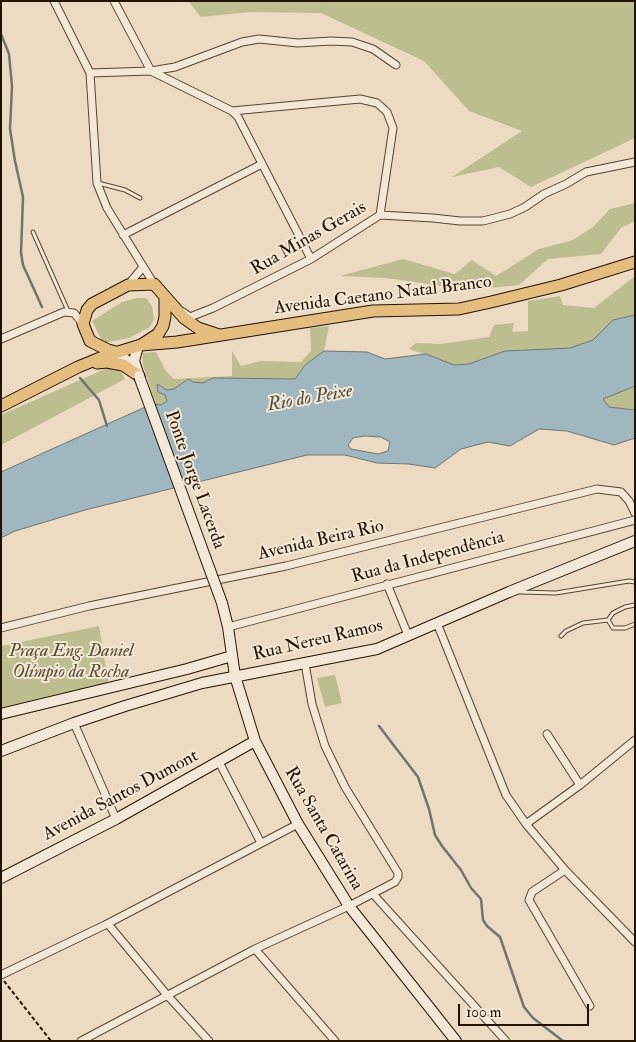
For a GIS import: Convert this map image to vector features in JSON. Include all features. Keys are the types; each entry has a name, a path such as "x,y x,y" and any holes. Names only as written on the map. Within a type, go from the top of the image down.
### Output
{"main road":[{"name":"Avenida Caetano Natal Branco","path":"140,346 177,342 373,311 458,309 561,285 635,262"},
{"path":"1,406 78,367 116,352 140,346 158,334 163,326 165,317 165,297 154,284 128,285 92,304 87,310 83,324 90,341 100,347 116,352"},
{"name":"Avenida Caetano Natal Branco","path":"165,297 184,318 198,328 220,335"},
{"path":"78,367 86,354 90,341"},
{"path":"78,367 107,362 123,365 138,373"}],"street":[{"path":"54,1 90,73 97,183 107,208 154,284"},
{"path":"114,1 151,71 232,111 238,117 311,259"},
{"path":"90,73 151,71 175,67 242,42 259,39 298,44 330,41 352,42 373,49 396,65"},
{"path":"232,111 360,99 377,103 387,112 393,128 380,215"},
{"name":"Rua Minas Gerais","path":"174,308 190,317 198,314 311,259 380,215 482,221 510,214 526,207 544,194 586,172 635,162"},
{"path":"123,235 262,164"},
{"path":"128,285 143,267"},
{"path":"1,339 59,313 69,312 78,315 83,324"},
{"name":"Ponte Jorge Lacerda","path":"140,346 134,361 222,603"},
{"path":"116,352 138,373"},
{"name":"Avenida Beira Rio","path":"1,628 89,606 286,566 597,489 621,492 629,501 635,513"},
{"name":"Rua da Independência","path":"228,627 635,520"},
{"name":"Rua Nereu Ramos","path":"1,751 74,723 202,683 377,649 509,592 631,544"},
{"path":"386,584 408,636"},
{"name":"Rua Santa Catarina","path":"222,603 228,627 234,676 255,741 298,824 349,906 456,1041"},
{"path":"437,623 506,795 526,824 565,870 635,942"},
{"path":"1,714 187,669 232,656"},
{"path":"80,1041 255,949 373,894 395,882 398,877 398,873 345,786 325,746 312,704 305,663"},
{"path":"74,723 116,818"},
{"path":"547,734 580,785"},
{"path":"526,824 580,785 635,740"},
{"name":"Avenida Santos Dumont","path":"1,878 116,818 255,741"},
{"path":"219,762 261,844"},
{"path":"1,976 108,924 298,824"},
{"path":"565,870 532,892 529,900 590,1006"},
{"path":"373,894 506,1041"},
{"path":"108,924 209,1041"},
{"path":"255,949 335,1041"}],"lane":[{"path":"97,183 125,190 140,198"},
{"path":"33,232 69,312"},
{"path":"509,592 556,593 629,581 635,582"},
{"path":"561,636 566,631 583,623 608,620 613,613 635,605"},
{"path":"608,620 613,628 624,628 635,624"}],"path":[{"path":"1,976 51,1041"}],"green space":[{"path":"188,1 635,1 635,138 531,187 499,167 452,177 522,131 469,111 424,61 321,13 250,12 201,17"},
{"path":"635,203 635,221 621,228 601,254 548,259 519,285 469,290 386,278 340,276 403,259 455,274 472,260 496,276 539,249 573,240 593,227 610,209"},
{"path":"635,276 635,315 613,320 593,340 570,348 505,351 469,364 454,365 409,349 416,343 441,344 489,337 494,325 514,323 512,332 528,331 528,301 560,296 563,305 594,308"},
{"path":"146,298 152,306 154,319 150,327 129,338 103,343 92,321 122,302"},
{"path":"329,326 324,351 305,365 295,379 213,378 203,383 187,379 174,389 167,390 157,385 158,392 165,395 167,401 156,405 143,365 142,353 156,352 166,371 174,379 232,376 232,351 241,366 261,361 301,362 311,351 310,328"},
{"path":"107,368 120,370 125,379 1,445 1,415"},
{"path":"635,386 635,410 609,407 603,398"},
{"name":"Praça Eng. Daniel Olímpio da Rocha","path":"99,626 109,686 1,708 1,646"},
{"path":"335,675 342,703 325,707 317,678"}],"water":[{"name":"Rio do Peixe","path":"635,315 635,386 603,399 609,407 635,410 635,438 614,445 567,431 539,429 510,446 488,442 461,449 435,468 409,464 377,463 345,455 307,455 85,510 15,531 1,538 1,472 152,404 161,405 167,401 165,395 158,392 157,384 167,390 174,389 188,379 193,382 203,383 213,378 295,379 305,365 324,351 367,352 385,359 426,354 454,365 469,364 505,351 570,348 593,340 613,320","holes":["364,436 381,437 390,442 388,451 378,454 351,449 348,445 353,438"]}],"waterway":[{"path":"1,34 9,54 12,86 10,129 23,197 21,253 23,265 42,307"},
{"path":"80,378 99,400 107,426"},
{"path":"379,726 418,777 429,809 435,835 461,870 471,888 481,899 483,920 500,937 524,1007 533,1018 563,1041"}]}
